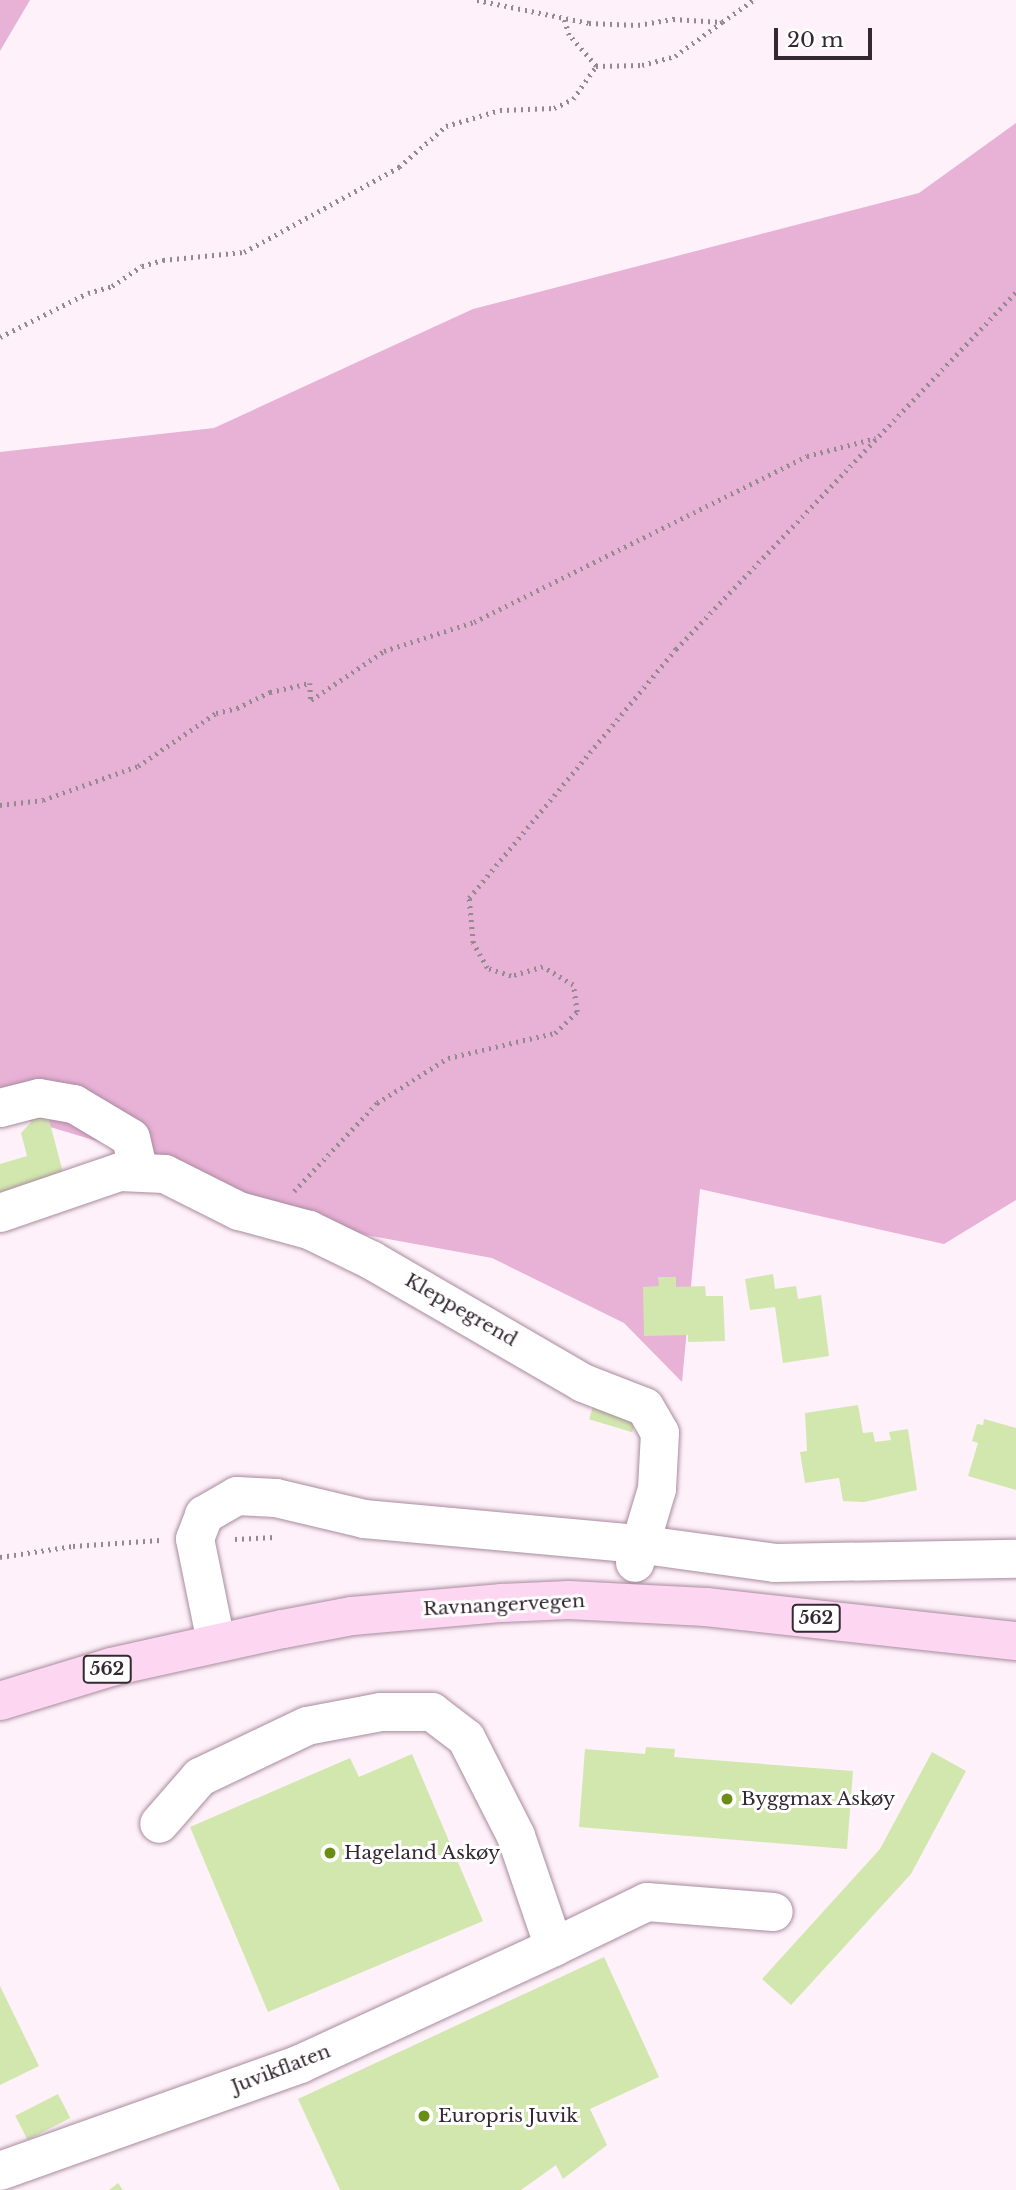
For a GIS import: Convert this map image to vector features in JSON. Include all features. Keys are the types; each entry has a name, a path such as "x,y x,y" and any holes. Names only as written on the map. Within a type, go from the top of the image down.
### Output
{"main road":[{"name":"Ravnangervegen","path":"0,1701 216,1642 352,1616 569,1600 771,1612 1016,1641"}],"street":[{"path":"0,1108 39,1098 74,1104 131,1138 138,1169 0,1213"},
{"name":"Kleppegrend","path":"138,1169 165,1174 239,1211 309,1230 371,1260 583,1383 645,1407 660,1433 659,1461 649,1524 636,1554"},
{"path":"216,1642 195,1539 204,1515 237,1496 276,1498 364,1519 636,1554 775,1563 1016,1559"},
{"path":"159,1824 200,1777 307,1726 381,1712 432,1712 466,1738 516,1836 554,1947"},
{"name":"Juvikflaten","path":"0,2171 300,2064 647,1902 774,1912"}],"path":[{"path":"477,0 564,17 638,25 701,18 722,22"},
{"path":"596,66 642,65 675,56 752,0"},
{"path":"564,17 569,35 596,66"},
{"path":"0,337 88,293 112,286 142,267 163,260 244,252 399,167 446,126 500,110 554,108 573,99 596,66"},
{"path":"268,1219 377,1103 448,1058 555,1033 577,1012 573,985 543,967 511,976 487,968 473,943 469,898 676,649 1016,292"},
{"path":"0,806 43,800 138,766 216,713 237,708 270,692 310,683 311,700 384,652 486,617 807,456 877,438"}],"shaded area":[{"path":"0,0 30,0 0,51"},
{"path":"1016,123 1016,1200 944,1244 700,1189 682,1382 624,1323 492,1258 366,1235 211,1184 137,1153 0,1112 0,452 214,428 473,309 919,193"}],"building":[{"path":"48,1116 65,1180 0,1198 0,1164 27,1156 21,1133 33,1120"},
{"path":"773,1274 775,1289 796,1286 798,1299 821,1295 829,1356 783,1363 775,1307 750,1310 745,1279"},
{"path":"658,1277 676,1277 676,1287 705,1286 706,1296 723,1296 725,1341 688,1342 688,1335 644,1336 643,1287 659,1286"},
{"path":"595,1400 638,1413 632,1432 589,1419"},
{"path":"858,1405 863,1433 873,1432 875,1442 891,1440 889,1432 908,1429 917,1490 864,1502 843,1501 839,1478 805,1483 800,1452 807,1451 805,1413"},
{"path":"984,1419 1016,1428 1016,1490 968,1476 978,1443 972,1441 977,1424 983,1425"},
{"path":"646,1747 675,1749 674,1757 853,1771 847,1849 579,1827 585,1749 645,1754"},
{"path":"932,1752 966,1771 911,1874 791,2005 762,1979 880,1849"},
{"path":"412,1754 483,1921 268,2012 190,1827 350,1758 359,1777"},
{"path":"604,1957 659,2077 590,2109 607,2145 563,2179 556,2165 521,2190 340,2190 298,2099"},
{"path":"0,1986 39,2066 0,2085"},
{"path":"58,2094 70,2118 27,2140 15,2116"},
{"path":"118,2183 123,2190 109,2190"}],"place":[{"name":"Byggmax Askøy","path":"727,1799"},
{"name":"Hageland Askøy","path":"330,1853"},
{"name":"Europris Juvik","path":"424,2116"}]}
